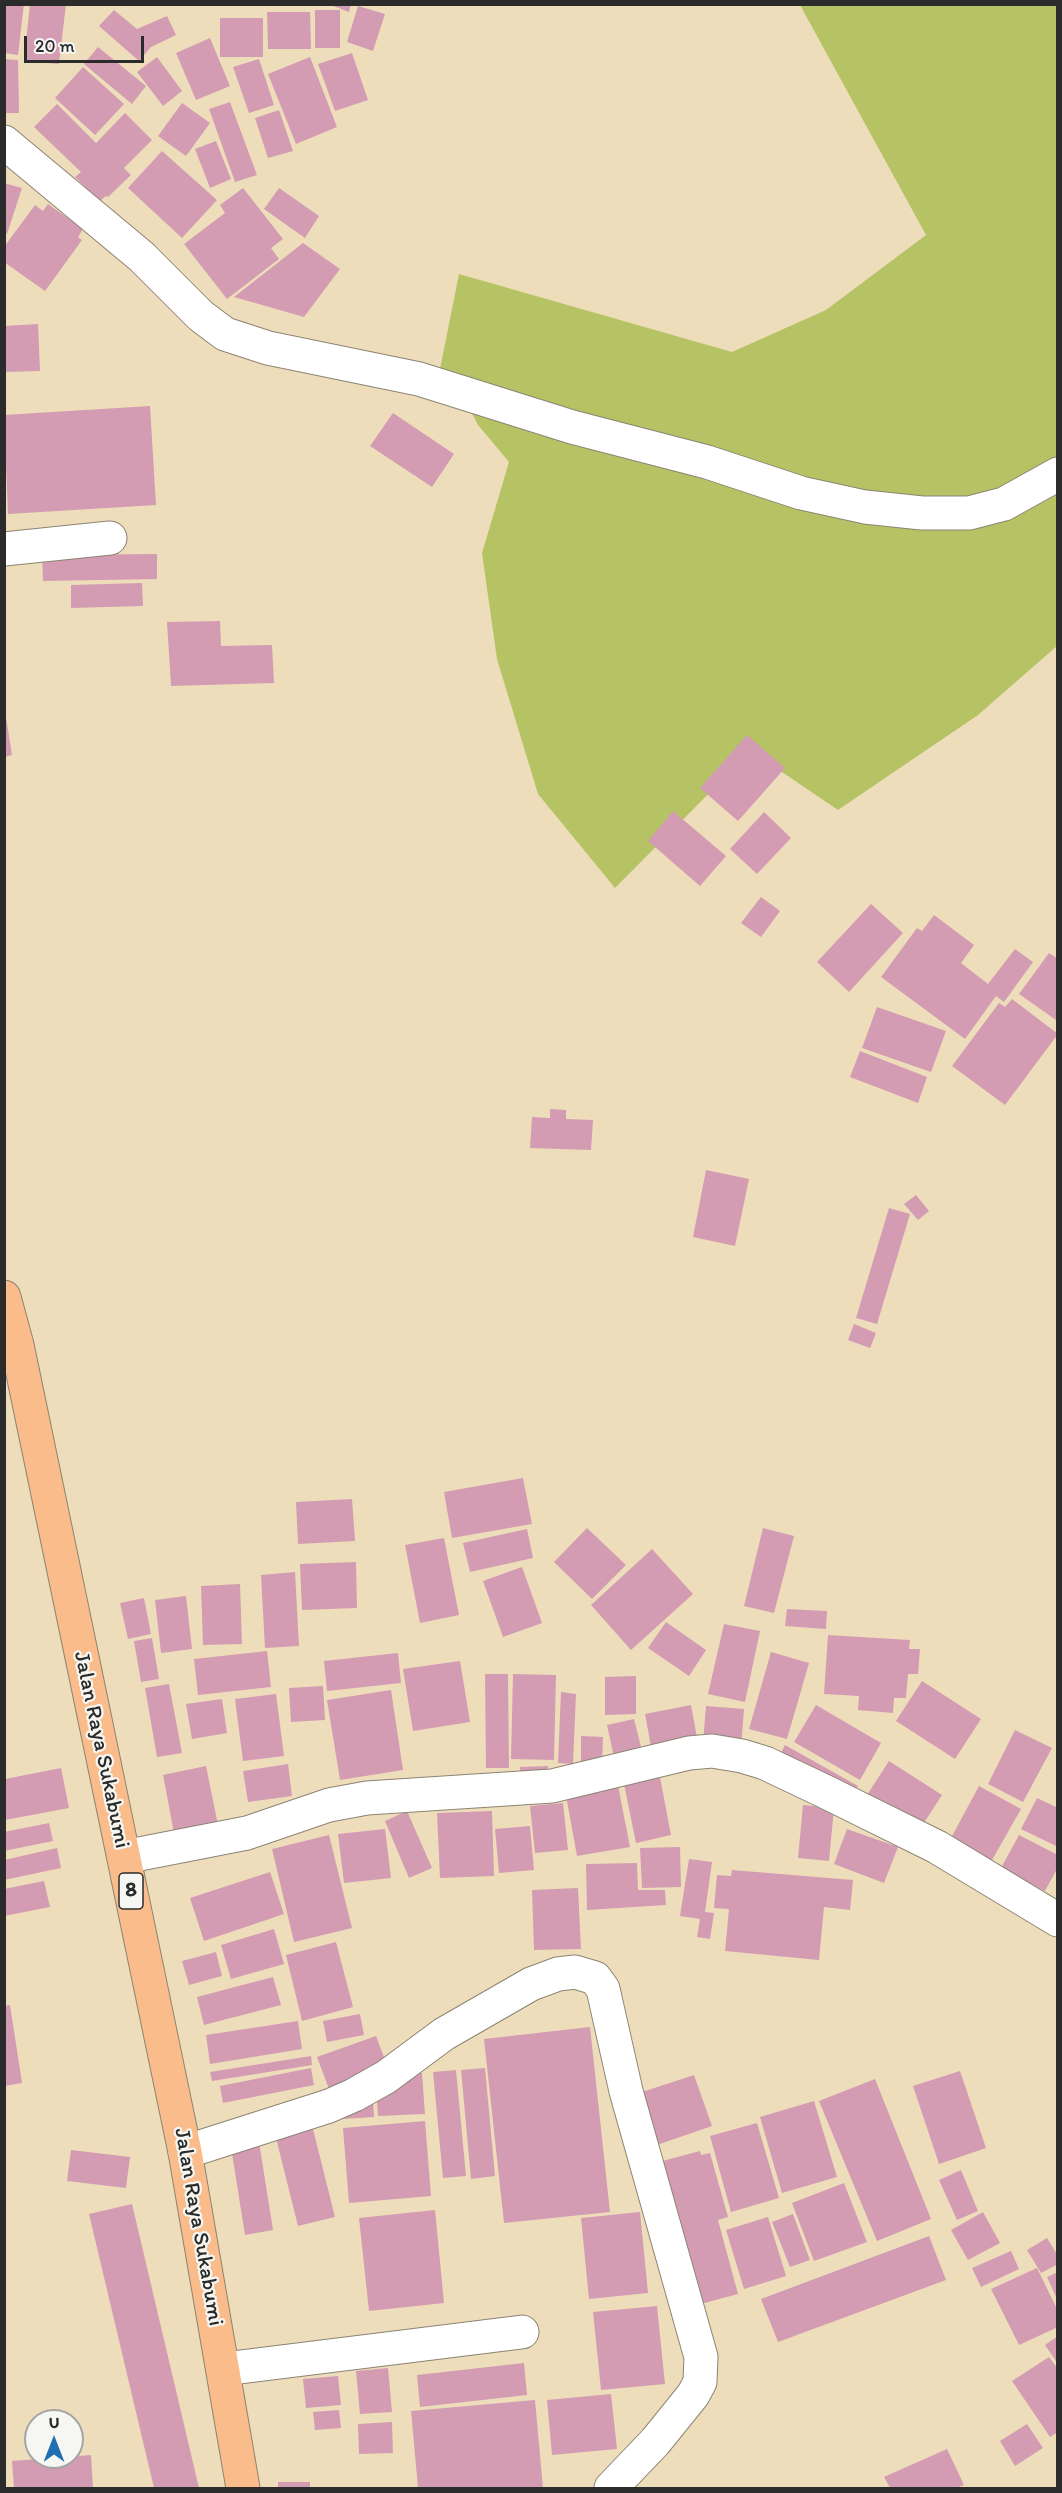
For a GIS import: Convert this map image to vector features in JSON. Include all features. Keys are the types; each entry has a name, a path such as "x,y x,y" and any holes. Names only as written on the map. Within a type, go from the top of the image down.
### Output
{"highway":[{"name":"Jalan Raya Sukabumi","path":"4,1297 17,1345 185,2152 243,2488"}],"street":[{"path":"4,141 142,257 201,316 225,334 268,348 419,379 572,427 707,462 801,493 865,507 922,513 969,513 1004,504 1058,474"},
{"path":"4,549 110,538"},
{"path":"124,1857 247,1833 329,1805 367,1798 552,1786 689,1753 712,1751 765,1763 826,1792 937,1847 1058,1920"},
{"path":"185,2152 329,2106 354,2095 386,2077 444,2034 531,1984 558,1974 575,1972 595,1978 603,1989 626,2091 701,2357 700,2382 693,2395 655,2442 611,2488"},
{"path":"224,2369 522,2332"}],"green space":[{"path":"800,5 1057,5 1057,646 978,715 838,810 751,751 615,888 538,794 497,659 482,553 509,462 478,425 462,394 438,379 459,274 732,352 826,310 926,235"}],"building":[{"path":"4,4 24,4 18,55 4,53"},
{"path":"30,4 66,4 59,64 24,61"},
{"path":"328,4 351,4 349,12"},
{"path":"358,6 385,14 373,51 347,42"},
{"path":"114,10 137,29 167,16 176,35 151,47 139,61 99,26"},
{"path":"315,10 340,10 340,48 315,48"},
{"path":"267,12 310,12 311,49 268,49"},
{"path":"220,18 263,18 263,57 220,57"},
{"path":"210,38 230,86 196,100 176,53"},
{"path":"98,47 146,86 132,104 84,64"},
{"path":"352,53 368,100 335,111 318,64"},
{"path":"157,57 182,91 163,106 137,72"},
{"path":"310,57 337,127 296,144 268,74"},
{"path":"4,59 18,60 19,113 4,113"},
{"path":"259,59 274,105 249,113 233,67"},
{"path":"83,67 124,104 95,135 55,98"},
{"path":"230,102 257,175 235,182 209,109"},
{"path":"182,103 210,123 186,156 158,136"},
{"path":"57,104 96,143 125,113 152,140 124,168 131,175 108,197 100,201 75,177 81,172 34,127"},
{"path":"279,110 293,151 268,158 255,118"},
{"path":"216,141 231,179 210,188 195,149"},
{"path":"162,151 217,200 182,238 128,188"},
{"path":"4,183 22,188 7,234 4,233"},
{"path":"243,188 283,239 271,248 279,259 227,299 184,244 225,213 220,205"},
{"path":"279,188 319,216 305,238 264,209"},
{"path":"48,204 83,229 78,237 82,240 45,291 4,262 4,247 35,205 43,211"},
{"path":"303,243 340,269 304,317 234,297"},
{"path":"38,324 40,371 4,372 4,326"},
{"path":"150,406 156,505 8,514 4,415"},
{"path":"393,413 454,454 432,487 370,446"},
{"path":"157,554 157,579 43,581 42,555"},
{"path":"142,583 143,606 71,608 71,585"},
{"path":"220,621 221,646 272,645 274,683 171,686 167,622"},
{"path":"5,711 12,755 5,757"},
{"path":"747,735 785,768 738,821 700,788"},
{"path":"673,811 726,856 700,886 648,841"},
{"path":"764,812 791,838 757,874 730,849"},
{"path":"761,897 780,911 761,937 741,923"},
{"path":"871,904 903,933 849,992 817,962"},
{"path":"934,915 974,945 961,963 988,984 1015,949 1033,962 1004,1002 996,996 965,1039 881,977 917,928 922,931"},
{"path":"1049,953 1058,959 1056,1020 1019,994"},
{"path":"1012,999 1058,1034 1005,1105 952,1066 999,1003 1005,1007"},
{"path":"877,1007 946,1031 931,1072 862,1048"},
{"path":"860,1051 927,1077 918,1103 850,1077"},
{"path":"550,1109 566,1110 566,1119 593,1120 591,1150 530,1148 532,1117 550,1118"},
{"path":"706,1170 749,1179 735,1246 693,1237"},
{"path":"916,1195 929,1211 918,1220 904,1204"},
{"path":"889,1208 910,1214 877,1324 856,1318"},
{"path":"854,1324 876,1333 870,1348 848,1340"},
{"path":"523,1478 532,1524 452,1538 444,1492"},
{"path":"352,1499 355,1541 298,1544 296,1502"},
{"path":"587,1528 626,1565 592,1599 554,1562"},
{"path":"763,1528 794,1536 774,1613 744,1606"},
{"path":"527,1529 533,1558 470,1572 463,1543"},
{"path":"444,1538 459,1615 420,1623 405,1545"},
{"path":"652,1549 693,1594 631,1650 591,1605"},
{"path":"356,1562 357,1608 302,1610 300,1564"},
{"path":"522,1567 542,1623 503,1637 483,1581"},
{"path":"295,1572 299,1646 265,1648 261,1575"},
{"path":"240,1584 242,1644 203,1645 201,1586"},
{"path":"186,1596 192,1649 161,1653 155,1600"},
{"path":"144,1598 151,1634 128,1639 120,1603"},
{"path":"787,1609 827,1611 826,1629 785,1626"},
{"path":"666,1622 706,1650 689,1676 648,1648"},
{"path":"724,1624 760,1631 745,1702 708,1694"},
{"path":"828,1635 910,1640 909,1649 920,1649 918,1674 908,1674 906,1698 894,1698 893,1713 858,1710 859,1696 824,1694"},
{"path":"152,1638 159,1679 141,1682 134,1641"},
{"path":"267,1651 271,1687 198,1695 194,1659"},
{"path":"771,1652 809,1663 787,1739 749,1729"},
{"path":"398,1653 401,1683 327,1691 324,1661"},
{"path":"460,1661 470,1722 413,1731 403,1669"},
{"path":"485,1674 508,1674 509,1768 486,1768"},
{"path":"513,1674 556,1675 554,1760 511,1759"},
{"path":"636,1676 636,1714 605,1715 605,1677"},
{"path":"922,1681 981,1719 955,1759 896,1721"},
{"path":"169,1684 182,1753 157,1757 145,1688"},
{"path":"323,1686 325,1720 291,1722 289,1688"},
{"path":"391,1690 403,1770 340,1780 327,1700"},
{"path":"561,1692 576,1694 573,1764 558,1763"},
{"path":"276,1694 284,1756 243,1761 235,1699"},
{"path":"222,1699 227,1733 192,1739 186,1704"},
{"path":"691,1705 698,1743 652,1752 645,1714"},
{"path":"816,1705 881,1743 860,1780 794,1742"},
{"path":"706,1706 744,1709 741,1747 703,1743"},
{"path":"634,1719 642,1751 614,1757 607,1725"},
{"path":"1015,1730 1052,1748 1023,1802 988,1784"},
{"path":"581,1736 603,1737 602,1764 581,1763"},
{"path":"785,1745 858,1786 849,1801 777,1761"},
{"path":"889,1761 942,1795 918,1832 865,1798"},
{"path":"288,1764 292,1796 248,1802 243,1771"},
{"path":"206,1766 218,1825 174,1833 163,1775"},
{"path":"548,1766 548,1774 520,1775 520,1767"},
{"path":"61,1768 69,1808 5,1820 5,1779"},
{"path":"660,1777 671,1835 636,1843 624,1784"},
{"path":"617,1780 630,1847 577,1856 565,1790"},
{"path":"979,1786 1021,1809 992,1860 951,1838"},
{"path":"1037,1798 1058,1808 1058,1847 1021,1829"},
{"path":"563,1803 568,1850 535,1853 530,1806"},
{"path":"803,1805 834,1808 829,1861 798,1858"},
{"path":"407,1811 432,1868 409,1878 385,1821"},
{"path":"492,1811 494,1876 440,1878 437,1813"},
{"path":"49,1823 53,1841 4,1851 4,1832"},
{"path":"530,1826 534,1870 499,1873 495,1829"},
{"path":"385,1829 391,1878 344,1883 338,1834"},
{"path":"847,1829 898,1847 884,1883 834,1864"},
{"path":"329,1835 352,1928 294,1942 272,1849"},
{"path":"1019,1835 1058,1855 1058,1867 1045,1891 1001,1868"},
{"path":"680,1847 681,1887 642,1888 640,1848"},
{"path":"57,1848 61,1868 4,1880 4,1860"},
{"path":"689,1859 712,1862 705,1912 714,1913 710,1939 697,1937 700,1919 680,1916"},
{"path":"637,1863 638,1890 665,1890 666,1905 587,1910 586,1864"},
{"path":"732,1870 853,1880 850,1910 824,1907 819,1960 725,1951 729,1909 714,1908 717,1875 731,1876"},
{"path":"270,1872 284,1914 204,1941 190,1898"},
{"path":"44,1881 50,1907 4,1916 4,1889"},
{"path":"578,1888 581,1949 534,1950 532,1890"},
{"path":"274,1929 284,1964 231,1979 221,1945"},
{"path":"336,1942 353,2007 302,2021 286,1955"},
{"path":"216,1952 222,1976 189,1985 182,1961"},
{"path":"273,1977 281,2005 204,2025 197,1997"},
{"path":"10,2005 22,2083 4,2086 4,2006"},
{"path":"360,2014 364,2035 327,2042 323,2021"},
{"path":"298,2021 302,2049 210,2064 206,2035"},
{"path":"590,2027 610,2212 504,2223 484,2039"},
{"path":"376,2036 388,2068 329,2089 317,2057"},
{"path":"311,2056 312,2065 212,2081 210,2072"},
{"path":"311,2068 314,2085 223,2103 220,2086"},
{"path":"485,2068 495,2176 471,2179 461,2070"},
{"path":"456,2070 466,2176 443,2178 433,2072"},
{"path":"960,2071 986,2148 939,2164 913,2086"},
{"path":"422,2073 425,2114 378,2116 376,2085 401,2074"},
{"path":"694,2075 712,2126 654,2146 636,2094"},
{"path":"875,2079 931,2219 877,2241 819,2101"},
{"path":"373,2101 374,2117 343,2119 341,2103"},
{"path":"814,2101 837,2177 782,2193 760,2117"},
{"path":"425,2121 431,2196 349,2203 343,2128"},
{"path":"757,2123 779,2198 731,2212 710,2136"},
{"path":"312,2125 335,2217 298,2226 275,2134"},
{"path":"259,2142 273,2230 245,2235 231,2147"},
{"path":"71,2150 130,2157 126,2188 67,2181"},
{"path":"700,2151 701,2155 710,2153 728,2217 718,2220 738,2294 693,2306 655,2163"},
{"path":"961,2170 978,2211 957,2220 939,2180"},
{"path":"844,2183 867,2242 814,2261 792,2203"},
{"path":"132,2204 199,2488 154,2488 89,2214"},
{"path":"435,2210 444,2303 369,2311 359,2218"},
{"path":"640,2212 648,2293 589,2299 581,2218"},
{"path":"983,2212 1000,2243 968,2260 951,2230"},
{"path":"793,2214 810,2260 790,2267 772,2222"},
{"path":"768,2217 786,2276 744,2289 726,2230"},
{"path":"929,2236 946,2280 778,2342 761,2299"},
{"path":"1047,2238 1058,2256 1058,2264 1041,2273 1027,2250"},
{"path":"1011,2251 1019,2269 981,2287 972,2268"},
{"path":"1037,2268 1058,2311 1058,2327 1019,2345 991,2289"},
{"path":"1058,2272 1058,2301 1047,2277"},
{"path":"657,2306 665,2384 601,2390 593,2312"},
{"path":"1058,2336 1058,2364 1045,2345"},
{"path":"1049,2357 1058,2369 1058,2432 1050,2437 1012,2381"},
{"path":"524,2363 527,2395 420,2407 417,2375"},
{"path":"388,2368 392,2412 360,2414 356,2371"},
{"path":"338,2376 341,2405 306,2408 303,2379"},
{"path":"611,2394 617,2449 552,2455 547,2400"},
{"path":"535,2400 543,2488 418,2488 411,2411"},
{"path":"339,2410 341,2428 315,2430 313,2412"},
{"path":"392,2422 393,2453 359,2454 358,2424"},
{"path":"1027,2424 1043,2448 1015,2466 1000,2441"},
{"path":"947,2449 964,2485 956,2488 890,2488 884,2477"},
{"path":"91,2455 93,2488 14,2488 12,2461 24,2460 24,2469 84,2469 84,2456"},
{"path":"278,2482 310,2482 310,2488 278,2488"}]}
